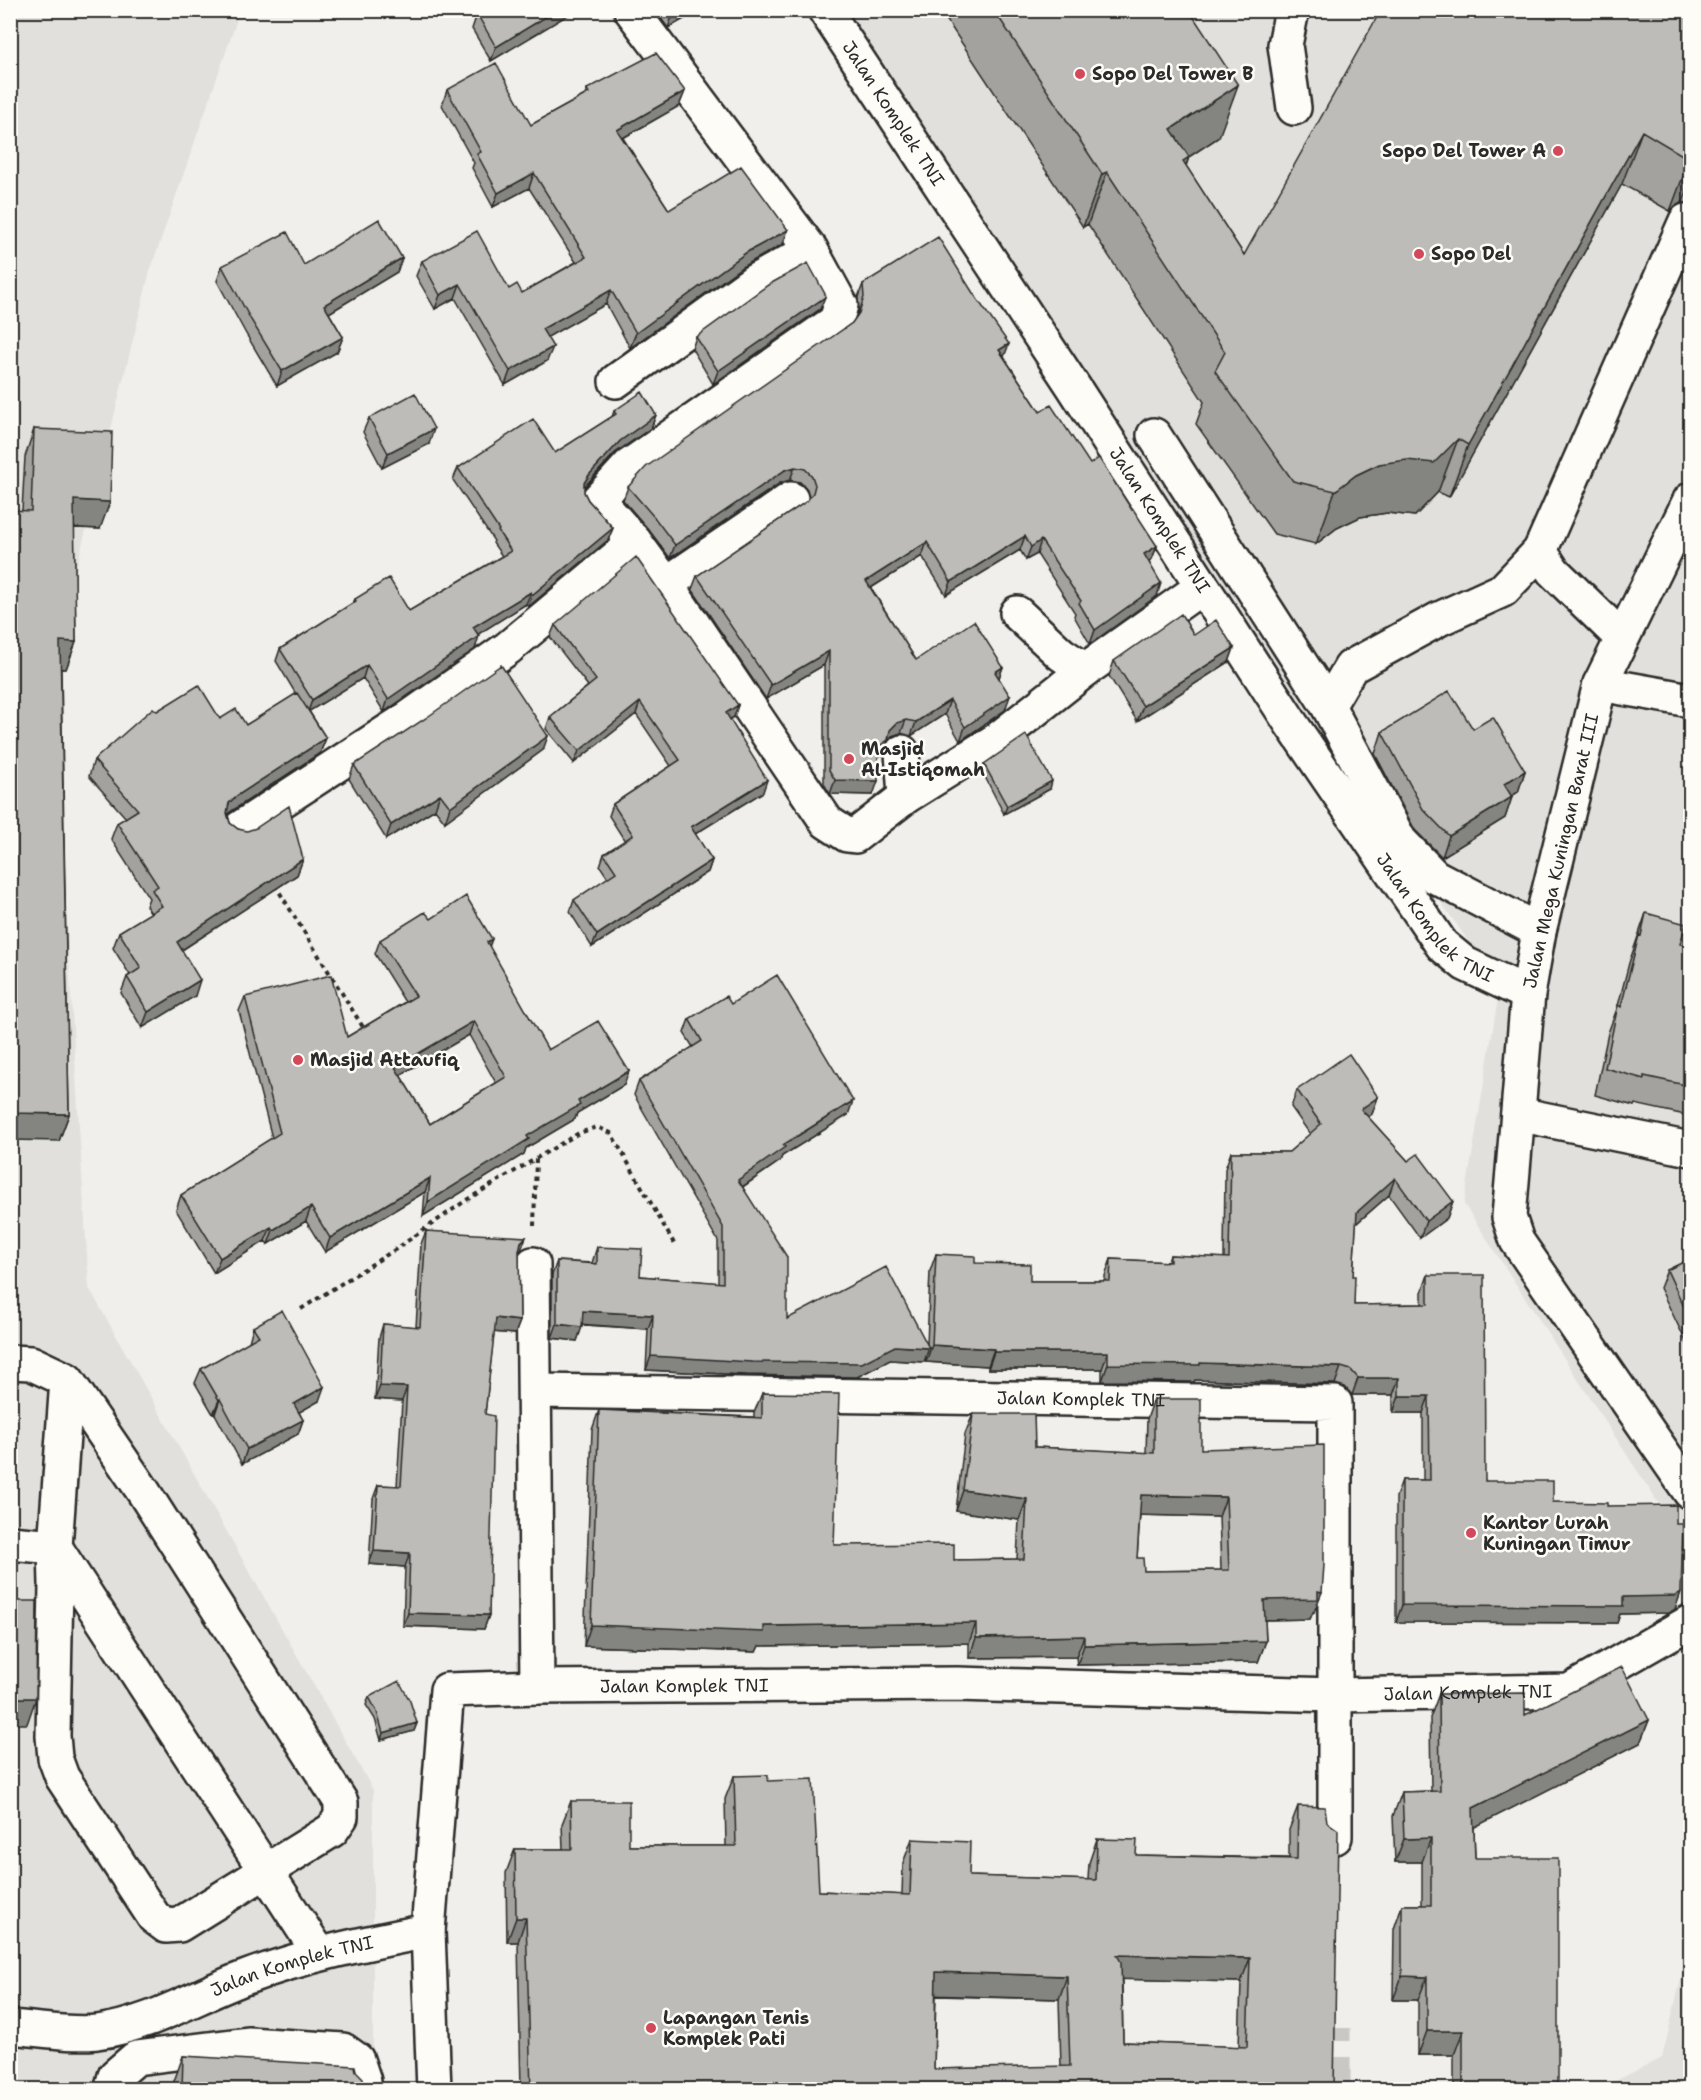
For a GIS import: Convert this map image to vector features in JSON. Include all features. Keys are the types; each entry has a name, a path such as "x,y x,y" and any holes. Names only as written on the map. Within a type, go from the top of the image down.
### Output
{"street":[{"path":"631,10 811,250 842,305 836,321 629,466 598,500 635,542 666,584 828,822 847,835 855,836 905,797 998,739 1085,670 1202,587"},
{"name":"Jalan Komplek TNI","path":"825,10 1073,386 1292,725 1442,945 1465,964 1528,994"},
{"path":"1292,10 1285,45 1294,108"},
{"path":"1328,706 1351,667 1439,619 1503,590 1540,551 1686,220"},
{"path":"616,381 753,282 811,250"},
{"path":"1154,435 1328,706 1400,841 1434,876 1539,931"},
{"path":"666,584 791,499"},
{"name":"Jalan Mega Kuningan Barat III","path":"1690,500 1600,684 1539,931 1528,994 1509,1216 1517,1241 1690,1492"},
{"path":"240,828 410,717 498,655 635,542"},
{"path":"1540,551 1553,571 1622,638"},
{"path":"1017,613 1053,647 1085,670"},
{"path":"1600,684 1690,699"},
{"path":"902,752 905,797"},
{"path":"1518,1114 1690,1149"},
{"path":"533,1264 537,1686"},
{"path":"10,1362 31,1363 67,1380 149,1501 341,1802 341,1817 332,1830 179,1925 166,1926 154,1917 62,1777 55,1758 53,1736 55,1547 67,1380"},
{"name":"Jalan Komplek TNI","path":"534,1391 1335,1403 1335,1695"},
{"path":"10,1543 55,1547"},
{"path":"55,1547 319,1953"},
{"name":"Jalan Komplek TNI","path":"10,2027 98,2032 136,2023 177,2008 245,1977 319,1953 428,1931 447,1690 537,1686 957,1684 1335,1695 1569,1691 1690,1622"},
{"path":"1335,1695 1335,1837"},
{"path":"428,1931 434,2090"},
{"path":"111,2090 115,2076 136,2058 248,2044 343,2050 357,2060 364,2081 363,2090"}],"path":[{"path":"271,878 370,1038"},
{"path":"301,1309 396,1249 468,1199 579,1133 597,1127 611,1133 676,1247"},
{"path":"533,1264 536,1158"},
{"path":"462,1189 468,1199"}],"shaded area":[{"path":"11,11 240,11 150,271 51,671 89,1288 373,1790 373,2089 11,2090"},
{"path":"812,11 1690,11 1690,1552 1464,1204 1500,986"},
{"path":"1690,1941 1690,2089 1599,2089 1662,2058"}],"building":[{"path":"483,10 557,10 496,47 477,14"},
{"name":"Sopo Del","path":"994,10 1189,10 1238,85 1171,129 1189,157 1183,161 1244,255 1381,10 1690,10 1690,158 1642,131 1468,445 1458,439 1434,463 1407,460 1379,464 1356,475 1335,491 1293,481 1215,371 1225,352 1107,172 1102,174"},
{"path":"656,53 685,91 617,130 669,210 741,166 788,230 747,252 636,333 611,290 542,329 553,347 510,371 460,284 440,295 422,261 477,231 509,289 517,284 522,293 586,257 534,173 498,193 477,154 481,152 447,90 496,63 531,125 589,93 587,89"},
{"path":"379,219 402,258 324,305 343,337 282,371 222,266 287,232 304,265"},
{"path":"938,237 1009,344 999,350 1040,412 1051,405 1090,464 1099,458 1157,546 1144,554 1161,583 1095,630 1079,603 1081,601 1041,540 1031,547 1025,536 951,582 927,542 866,581 916,660 974,621 1003,667 995,672 1010,696 965,727 950,700 916,722 906,720 897,723 890,730 888,740 878,747 878,781 835,780 829,770 829,651 771,685 697,576 807,501 815,485 812,476 805,469 795,467 785,470 675,545 628,487 646,467 852,323 859,313 864,297 863,284"},
{"path":"808,263 825,297 718,371 696,337 768,285"},
{"path":"642,392 656,415 620,441 584,483 584,492 588,500 613,528 532,595 531,592 473,627 479,636 388,699 367,665 312,700 280,649 389,578 409,611 511,551 458,468 533,419 555,453 616,414 614,411"},
{"path":"415,393 434,429 388,453 369,418"},
{"path":"34,429 112,432 110,502 74,500 76,642 60,641 69,1114 10,1113 10,510 31,511"},
{"path":"636,557 738,705 726,713 767,780 691,827 712,860 597,935 574,900 616,872 604,854 633,835 613,804 680,760 640,702 579,751 550,717 596,680 555,625"},
{"path":"1181,614 1194,635 1216,620 1234,648 1143,706 1114,661"},
{"path":"501,665 548,736 450,807 440,794 391,825 354,765"},
{"path":"199,685 220,719 236,709 246,725 297,693 326,738 235,797 229,803 227,813 230,823 238,829 247,831 256,828 289,806 303,859 177,942 200,980 148,1012 127,977 141,968 119,932 162,906 152,890 158,886 117,823 138,810 94,760 153,708 157,711"},
{"path":"1449,691 1473,729 1493,717 1525,771 1504,784 1512,797 1449,836 1423,809 1382,732"},
{"path":"1026,735 1052,781 1007,806 984,764"},
{"path":"466,896 492,939 487,942 548,1050 598,1021 629,1071 578,1101 580,1105 527,1136 529,1139 428,1202 430,1178 330,1238 311,1207 273,1230 271,1227 220,1258 181,1195 280,1133 245,997 331,975 347,1037 416,996 380,940 425,912 431,919","holes":["474,1021 506,1077 430,1124 395,1067"]},
{"path":"1646,913 1686,924 1680,944 1690,946 1690,1086 1644,1076 1644,1079 1605,1068 1618,1005 1621,1007"},
{"path":"777,975 853,1101 783,1145 785,1147 738,1180 787,1257 787,1319 886,1267 929,1348 895,1346 862,1363 752,1362 651,1356 653,1315 583,1311 582,1327 557,1324 557,1261 597,1264 597,1247 642,1249 640,1276 723,1283 723,1227 639,1081 702,1041 689,1019 726,996 731,1004"},
{"path":"1349,1054 1378,1097 1361,1109 1408,1161 1418,1154 1453,1201 1426,1221 1395,1178 1357,1212 1353,1276 1355,1276 1354,1305 1428,1304 1428,1275 1484,1275 1485,1481 1553,1481 1553,1502 1607,1503 1607,1506 1676,1505 1676,1524 1683,1524 1681,1592 1675,1596 1623,1597 1623,1606 1402,1605 1402,1480 1430,1480 1429,1396 1399,1396 1399,1378 1358,1378 1351,1370 1341,1367 1200,1363 1200,1365 1108,1364 1108,1352 994,1352 994,1349 932,1345 936,1254 975,1256 975,1263 1030,1264 1030,1281 1110,1281 1111,1259 1170,1262 1170,1255 1229,1258 1231,1152 1289,1152 1321,1124 1297,1090"},
{"path":"426,1231 526,1237 521,1242 519,1251 520,1321 496,1318 485,1414 494,1416 489,1615 408,1613 410,1553 374,1551 378,1485 401,1486 407,1387 380,1386 383,1324 420,1327"},
{"path":"1690,1259 1690,1320 1667,1270"},
{"path":"282,1310 324,1387 294,1404 303,1420 247,1449 201,1369 259,1336 253,1327"},
{"path":"762,1393 839,1394 834,1545 954,1544 954,1560 1024,1559 1027,1499 963,1490 973,1414 1034,1414 1035,1447 1154,1453 1154,1399 1201,1399 1201,1449 1324,1445 1322,1592 1318,1591 1318,1599 1264,1600 1266,1641 1084,1645 1084,1636 976,1638 976,1623 764,1626 764,1632 591,1625 599,1410 762,1418","holes":["1141,1495 1226,1497 1229,1570 1144,1571 1143,1558 1137,1558"]},
{"path":"10,1601 37,1601 36,1698 10,1698"},
{"path":"1622,1667 1649,1720 1473,1808 1475,1858 1558,1858 1558,2084 1517,2083 1517,2090 1463,2090 1463,2031 1427,2031 1427,1977 1402,1976 1402,1905 1431,1905 1431,1838 1404,1839 1402,1792 1440,1791 1439,1694 1525,1693 1525,1715"},
{"path":"399,1681 410,1701 417,1723 383,1733 377,1712 369,1697"},
{"path":"768,1775 768,1781 813,1779 819,1891 910,1895 912,1839 970,1842 969,1876 1096,1880 1097,1839 1137,1840 1136,1855 1297,1859 1298,1806 1325,1807 1327,1822 1338,1830 1334,2090 531,2090 526,1918 516,1918 515,1849 572,1849 571,1801 629,1801 629,1846 736,1846 734,1776","holes":["1117,1955 1250,1958 1247,2047 1123,2042 1121,1962","936,1972 1067,1976 1070,2066 934,2069"]},
{"path":"183,2056 355,2066 356,2071 363,2078 363,2090 182,2090"}],"tunnel":[{"path":"1334,2028 1334,2090"}],"place":[{"name":"Sopo Del Tower B","path":"1080,74"},
{"name":"Sopo Del Tower A","path":"1558,151"},
{"name":"Sopo Del","path":"1419,254"},
{"name":"Masjid Al-Istiqomah","path":"849,759"},
{"name":"Masjid Attaufiq","path":"298,1060"},
{"name":"Kantor Lurah Kuningan Timur","path":"1471,1533"},
{"name":"Lapangan Tenis Komplek Pati","path":"651,2028"}]}
